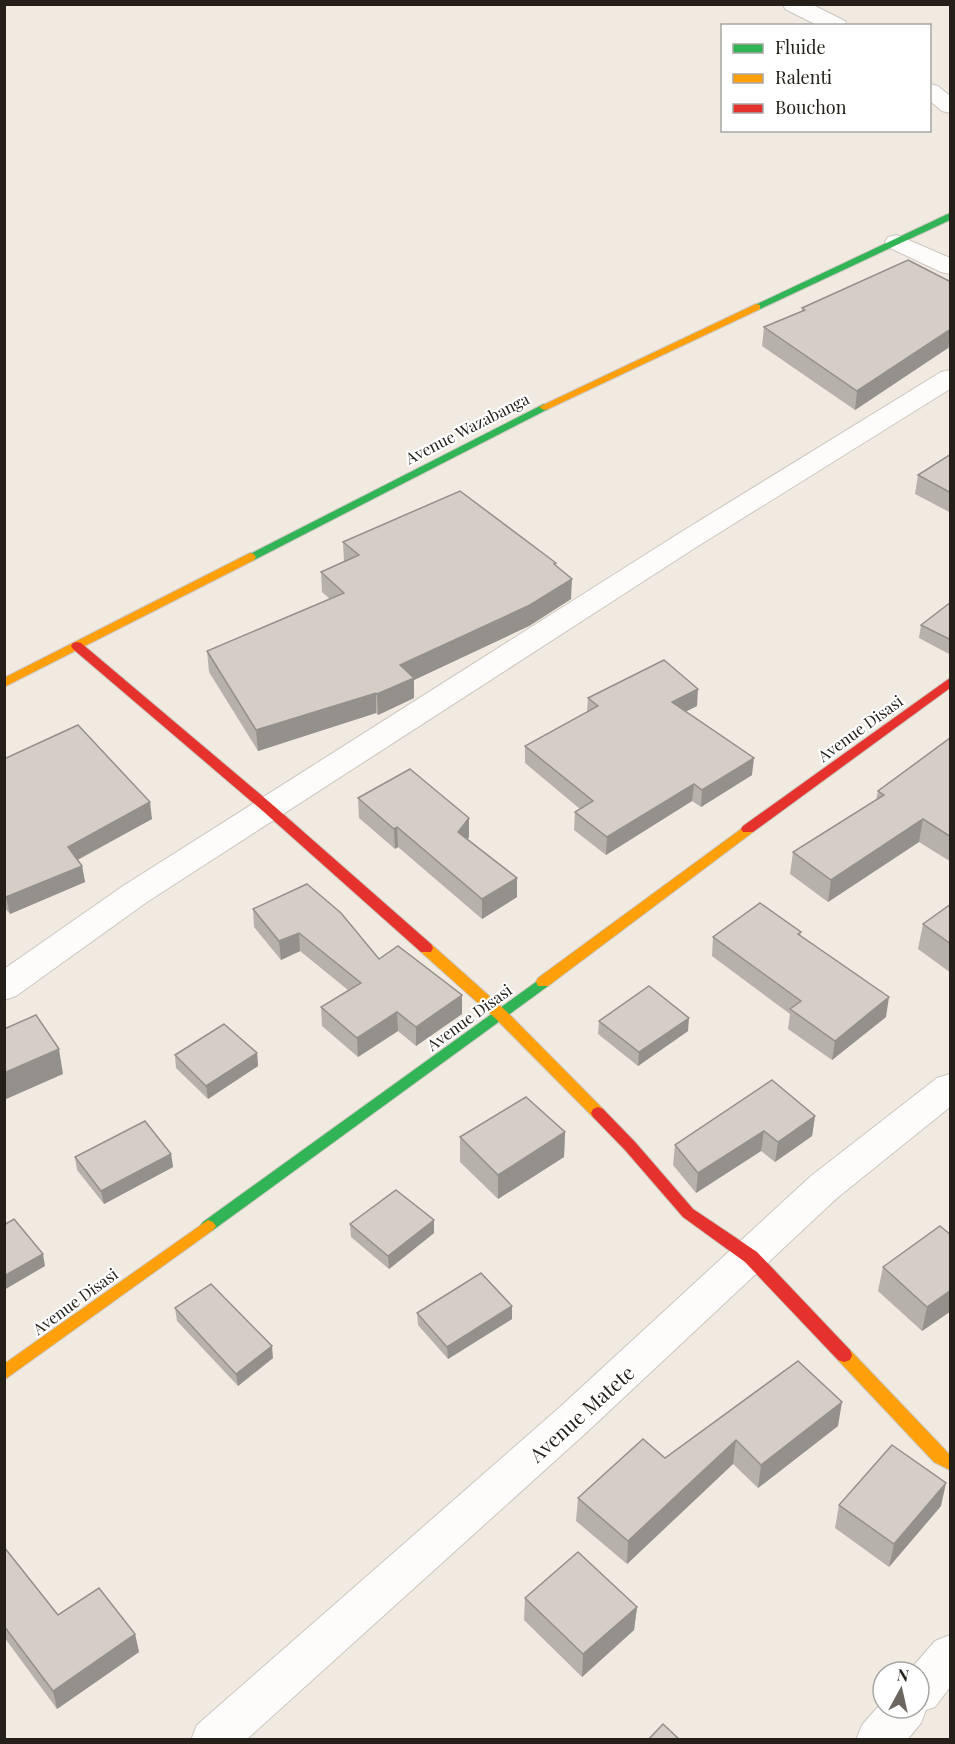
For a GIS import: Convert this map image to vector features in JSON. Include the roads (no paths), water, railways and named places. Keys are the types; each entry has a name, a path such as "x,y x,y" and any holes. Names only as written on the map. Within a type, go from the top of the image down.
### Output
{"street":[{"path":"793,4 833,24"},
{"path":"837,4 850,24"},
{"path":"931,92 951,106"},
{"name":"Avenue Wazabanga","path":"4,683 517,420 951,216"},
{"path":"897,242 951,267"},
{"path":"4,987 135,894 698,533 951,378"},
{"path":"77,646 269,809 501,1015 630,1146 688,1213 752,1257 940,1457 951,1463"},
{"name":"Avenue Disasi","path":"4,1373 501,1015 657,895 951,682"},
{"name":"Avenue Matete","path":"213,1740 574,1419 752,1257 824,1187 951,1088"},
{"path":"931,1678 951,1655"},
{"path":"878,1740 895,1720"}]}
